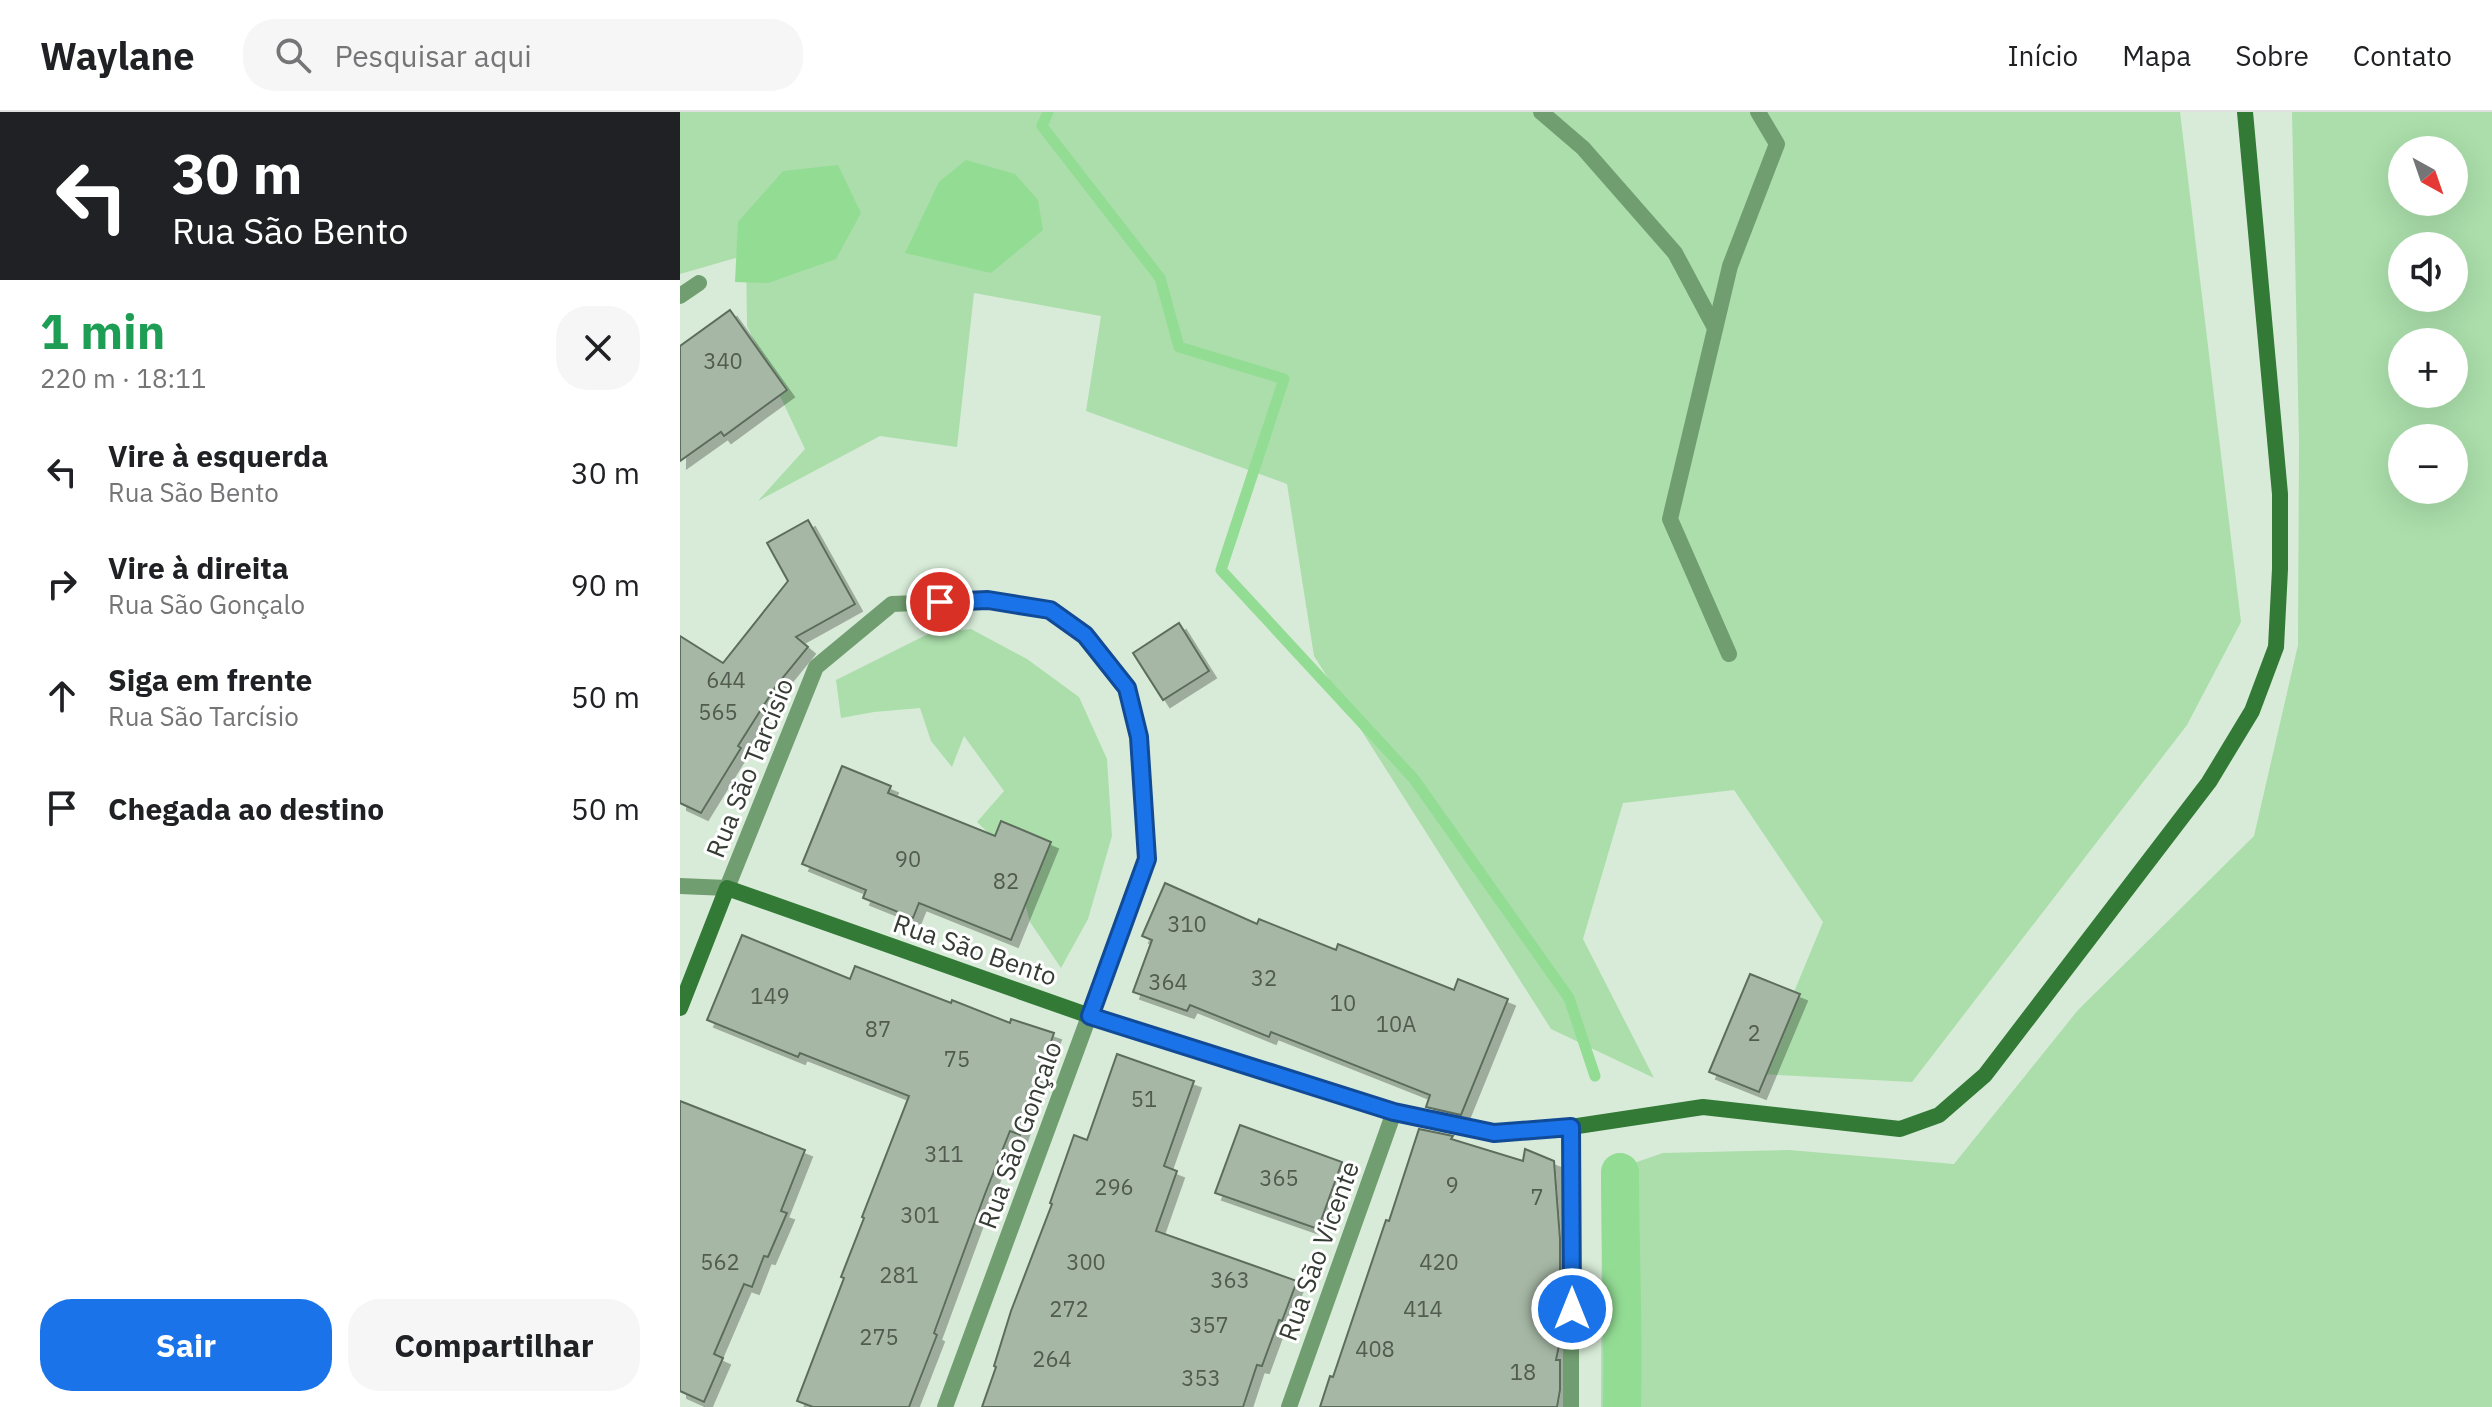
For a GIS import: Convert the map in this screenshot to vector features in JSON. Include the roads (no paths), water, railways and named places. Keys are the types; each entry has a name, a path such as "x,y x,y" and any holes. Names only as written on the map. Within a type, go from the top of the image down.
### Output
{"street":[{"path":"1541,112 1583,148 1675,253 1715,328"},
{"path":"1729,654 1670,519 1730,266 1777,144 1758,112"},
{"name":"Rua São Bento","path":"680,886 727,888 1090,1016 1394,1112 1494,1133 1571,1127 1703,1107 1900,1129 1939,1115 1985,1075 2209,782 2252,711 2276,647 2280,494 2245,112"},
{"path":"680,296 699,283"},
{"name":"Rua São Tarcísio","path":"680,1008 816,667 892,604 988,600 1050,610 1085,635 1127,688 1139,737"},
{"name":"Rua São Gonçalo","path":"945,1407 1147,859 1139,737"},
{"name":"Rua São Vicente","path":"1289,1407 1394,1112"},
{"path":"1571,1127 1571,1407"}],"waterway":[{"path":"1048,112 1042,126 1160,278 1179,347 1284,379 1221,570 1414,779 1569,998 1595,1076"},
{"path":"1620,1172 1622,1407"}]}
